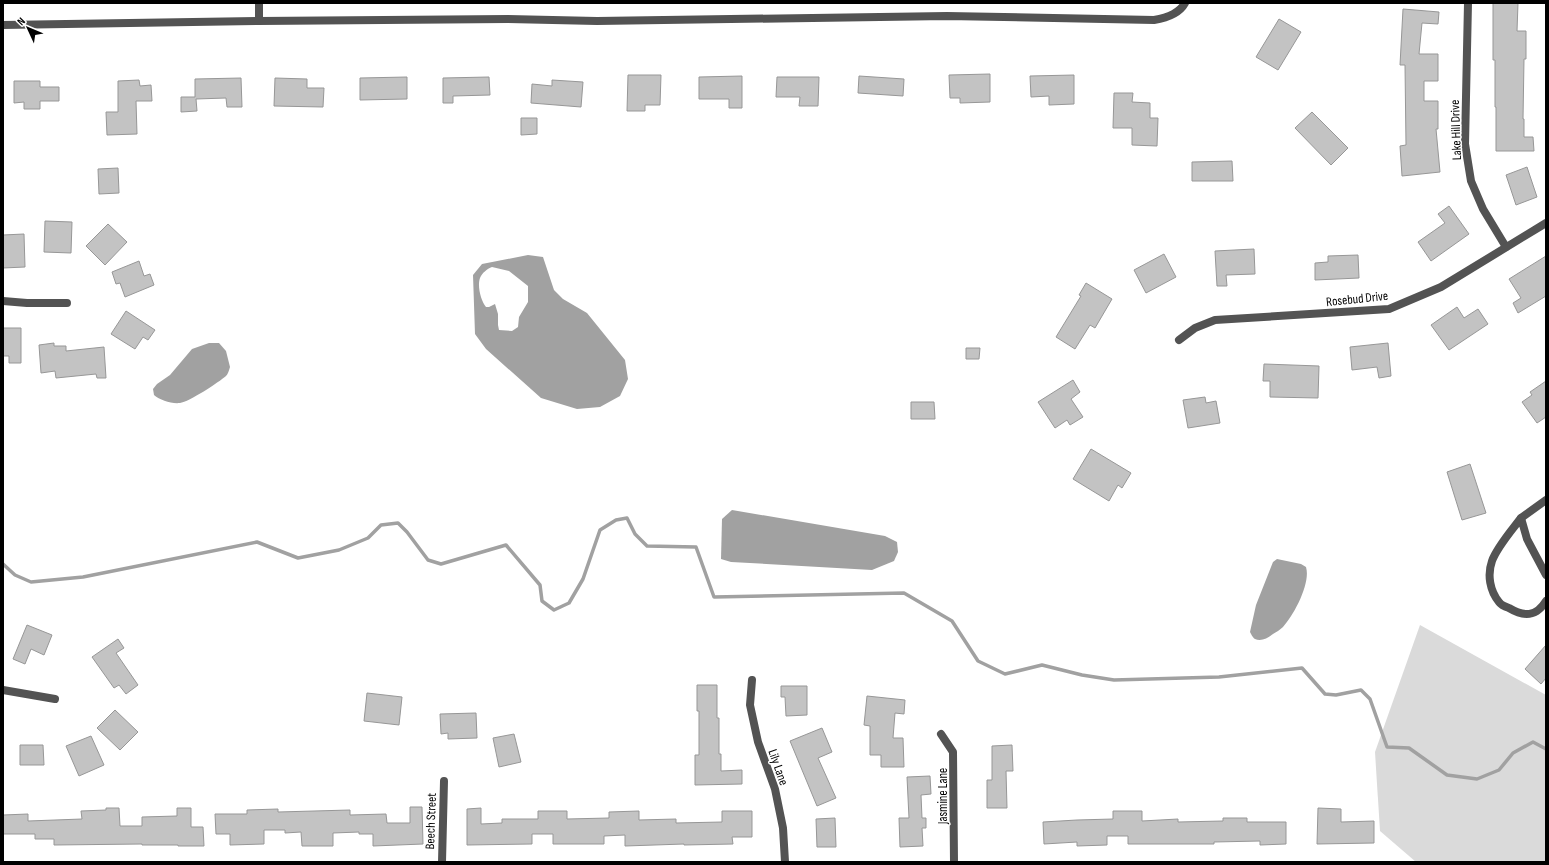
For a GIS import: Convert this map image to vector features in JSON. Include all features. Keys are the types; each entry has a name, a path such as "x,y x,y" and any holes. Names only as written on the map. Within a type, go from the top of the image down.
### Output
{"street":[{"path":"259,3 259,21"},
{"path":"3,25 508,19 602,21 947,16 1154,20 1168,17 1182,8 1185,3"},
{"name":"Lake Hill Drive","path":"1468,3 1465,144 1471,181 1483,209 1506,247"},
{"name":"Rosebud Drive","path":"1179,340 1195,328 1215,320 1389,309 1441,287 1546,223"},
{"path":"3,301 27,303 67,303"},
{"path":"1546,500 1521,518 1505,540 1492,561 1490,584 1500,603 1514,611 1528,615 1536,612 1546,602"},
{"path":"1521,518 1527,539 1546,575"},
{"name":"Lily Lane","path":"752,680 750,705 758,742 776,795 784,828 785,862"},
{"path":"3,690 55,699"},
{"name":"Jasmine Lane","path":"941,734 953,752 954,862"},
{"name":"Beech Street","path":"442,862 444,781"}],"shaded area":[{"path":"528,255 543,257 554,290 563,299 587,313 625,360 628,379 620,396 600,407 577,409 541,398 486,349 475,334 473,275 482,264","holes":["492,267 509,271 528,286 528,302 519,317 518,327 512,331 499,330 498,314 495,304 486,307 479,289 479,281 485,271"]},
{"path":"209,343 219,343 226,351 230,367 226,376 197,396 184,402 173,403 154,395 153,389 157,384 170,375 192,349"},
{"path":"732,510 885,536 897,542 898,552 894,561 872,570 731,562 721,559 722,519"},
{"path":"1277,559 1301,564 1306,567 1307,574 1304,590 1292,615 1283,627 1267,638 1257,640 1250,632 1256,605 1273,562"},
{"path":"1420,625 1546,695 1546,862 1416,862 1380,831 1375,752"}],"building":[{"path":"1493,3 1518,3 1517,31 1526,31 1526,59 1524,59 1524,137 1533,137 1534,151 1496,151"},
{"path":"1403,9 1439,12 1438,24 1422,23 1419,54 1438,54 1438,81 1424,81 1424,101 1438,101 1438,129 1436,129 1440,172 1402,176 1400,146 1406,145 1405,65 1400,65"},
{"path":"1279,19 1301,32 1278,70 1256,57"},
{"path":"990,74 990,102 960,103 960,98 950,98 949,75"},
{"path":"628,75 661,75 660,105 645,105 645,111 627,111"},
{"path":"1074,75 1074,104 1049,105 1049,96 1031,97 1030,76"},
{"path":"742,76 742,108 729,108 729,99 699,99 699,77"},
{"path":"859,76 904,79 903,96 858,93"},
{"path":"407,77 407,99 360,100 360,78"},
{"path":"489,77 490,95 453,96 453,103 443,103 443,78"},
{"path":"777,77 819,77 818,106 799,106 800,97 776,97"},
{"path":"241,78 242,107 227,107 226,98 196,99 197,111 181,112 181,97 195,97 195,79"},
{"path":"275,78 307,79 307,88 324,88 323,107 274,106"},
{"path":"139,80 140,86 151,85 152,101 136,101 137,134 107,135 106,112 118,112 118,81"},
{"path":"552,80 583,82 581,107 531,103 532,84 552,86"},
{"path":"14,81 40,81 40,87 59,87 59,101 40,101 40,109 24,109 24,102 14,103"},
{"path":"1114,93 1133,93 1132,102 1150,103 1150,118 1158,118 1157,146 1132,145 1132,128 1113,128"},
{"path":"1312,112 1348,148 1331,165 1295,128"},
{"path":"521,118 537,118 537,134 521,135"},
{"path":"1232,161 1233,181 1192,181 1192,162"},
{"path":"1527,167 1537,197 1516,205 1506,175"},
{"path":"118,168 119,193 99,194 98,169"},
{"path":"1449,206 1469,234 1431,261 1418,242 1445,223 1438,214"},
{"path":"45,221 72,222 71,253 44,252"},
{"path":"108,224 127,242 105,265 86,246"},
{"path":"24,234 25,267 3,268 3,235"},
{"path":"1254,249 1255,274 1226,275 1227,286 1217,286 1215,251"},
{"path":"1164,254 1176,277 1146,293 1134,270"},
{"path":"1358,255 1359,278 1315,280 1315,263 1328,262 1328,256"},
{"path":"1546,256 1546,296 1518,313 1513,303 1521,298 1509,279"},
{"path":"139,261 144,276 150,274 154,285 125,297 120,283 116,284 112,272"},
{"path":"1086,283 1112,299 1095,328 1090,325 1075,349 1056,337 1081,296 1079,295"},
{"path":"1457,307 1464,318 1478,309 1488,324 1449,350 1431,325"},
{"path":"126,311 155,330 148,340 143,337 135,349 111,334"},
{"path":"3,328 21,328 21,363 9,363 9,356 3,356"},
{"path":"54,343 54,346 66,346 66,351 104,347 106,378 97,378 96,374 56,378 55,371 41,373 39,345"},
{"path":"1388,343 1391,376 1379,378 1377,367 1352,370 1350,347"},
{"path":"966,348 980,348 979,359 966,359"},
{"path":"1264,364 1319,366 1318,398 1270,397 1270,381 1263,381"},
{"path":"1073,380 1080,392 1071,399 1083,417 1070,425 1067,420 1055,428 1038,402"},
{"path":"1546,381 1546,417 1537,423 1522,402 1532,395 1530,392"},
{"path":"1205,397 1206,403 1216,401 1220,423 1188,428 1183,400"},
{"path":"911,402 934,402 935,419 911,419"},
{"path":"1091,449 1131,473 1122,488 1118,485 1109,501 1073,479"},
{"path":"1470,464 1486,513 1462,520 1447,472"},
{"path":"27,625 52,635 44,655 31,649 25,664 13,659"},
{"path":"118,639 124,648 116,653 138,685 126,694 119,685 114,688 92,657"},
{"path":"1546,645 1546,678 1541,684 1525,669"},
{"path":"697,685 717,685 717,718 719,718 719,754 721,754 721,771 742,770 742,784 695,785 695,755 699,755 699,711 697,711"},
{"path":"781,686 807,686 807,715 786,716 785,697 781,697"},
{"path":"367,693 402,697 399,725 364,721"},
{"path":"867,696 905,700 904,714 895,713 893,738 903,738 904,767 881,767 881,755 870,755 870,726 864,725"},
{"path":"115,710 138,732 120,750 97,728"},
{"path":"476,713 477,738 448,739 448,733 441,734 440,714"},
{"path":"822,728 832,752 818,758 836,798 817,806 790,741"},
{"path":"514,734 521,762 499,767 493,738"},
{"path":"91,736 104,765 79,776 66,746"},
{"path":"20,745 43,745 44,765 20,765"},
{"path":"1012,745 1013,771 1006,771 1007,808 987,808 987,780 992,780 992,746"},
{"path":"930,776 931,794 921,795 922,818 926,818 926,828 922,828 923,846 900,847 899,818 909,818 907,777"},
{"path":"410,807 422,807 423,844 373,846 373,834 359,834 359,832 333,833 333,846 302,846 301,832 285,833 285,830 264,830 264,844 230,845 230,834 216,834 215,814 247,814 247,810 278,809 278,812 350,810 350,815 386,814 387,823 410,823"},
{"path":"106,808 119,808 120,826 142,826 142,817 177,816 177,808 191,808 191,827 203,827 204,846 142,844 54,845 54,839 35,839 35,834 3,834 3,815 28,814 28,821 82,819 81,811 106,810"},
{"path":"481,808 481,824 502,823 502,819 538,819 538,811 567,811 567,819 609,818 609,812 639,811 639,820 676,819 676,823 722,822 722,811 752,811 752,837 732,837 733,844 625,846 625,835 604,836 604,844 553,844 553,834 532,834 532,844 467,845 467,809"},
{"path":"1318,808 1341,809 1341,822 1374,821 1374,843 1317,844"},
{"path":"1113,811 1142,811 1142,821 1178,819 1178,822 1223,821 1223,818 1247,818 1247,822 1286,822 1286,844 1260,845 1260,841 1214,842 1214,844 1128,844 1128,836 1107,836 1107,845 1077,846 1077,842 1044,844 1043,822 1113,819"},
{"path":"835,818 836,847 817,847 816,819"}],"waterway":[{"path":"3,564 15,575 31,582 83,577 257,542 298,558 339,550 368,538 381,525 398,523 407,532 428,560 441,564 506,545 540,585 542,601 554,610 569,603 583,579 600,530 616,520 627,518 635,534 647,546 696,547 714,597 904,593 952,621 978,661 1005,674 1042,665 1082,675 1114,680 1219,677 1302,668 1325,694 1336,695 1361,690 1370,699 1387,747 1409,748 1447,775 1477,779 1499,770 1513,753 1533,742 1546,749"}]}
